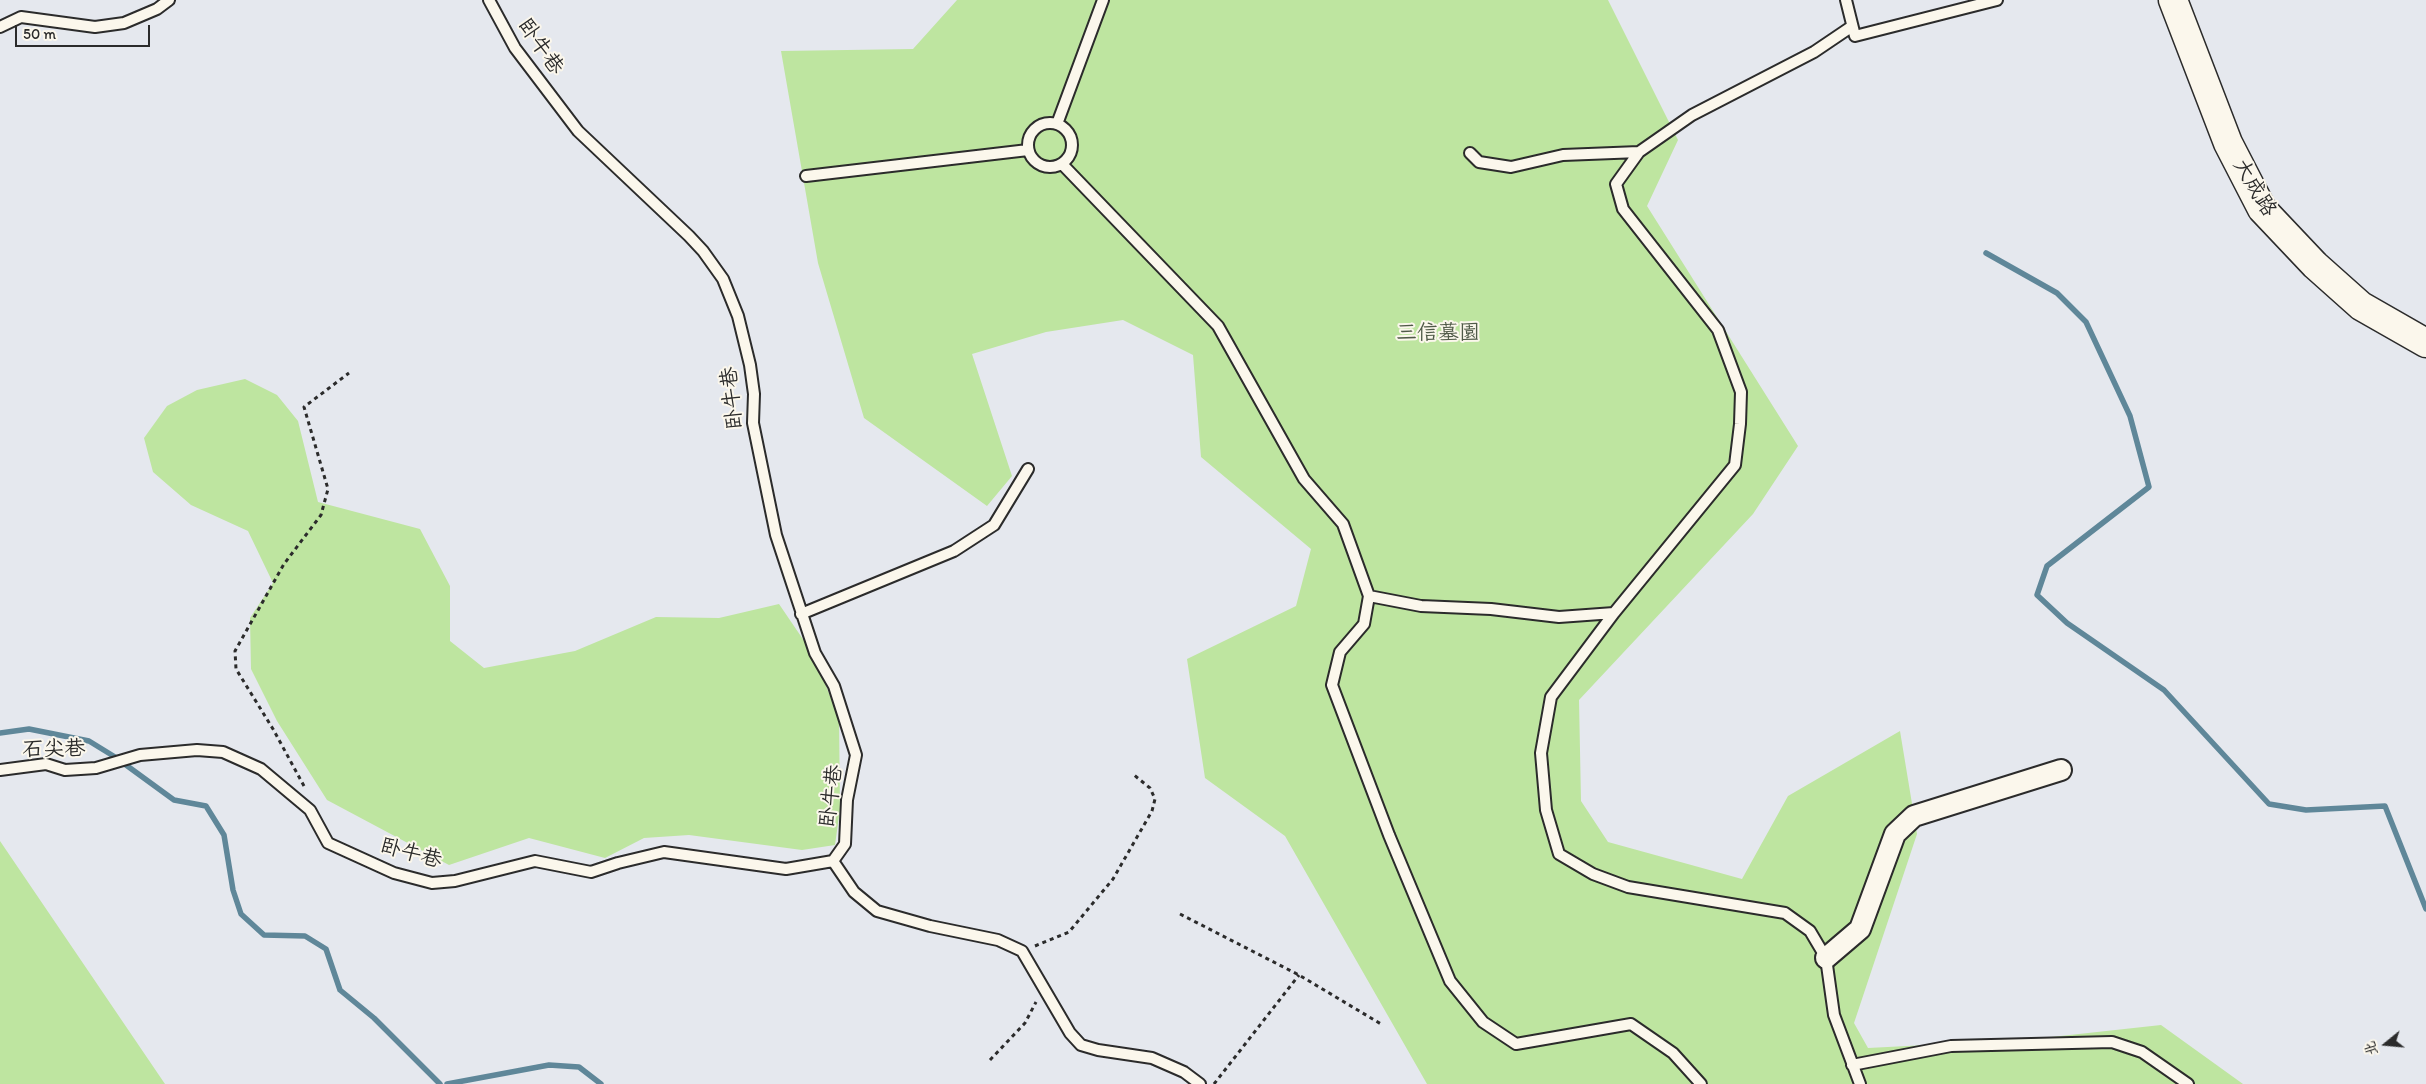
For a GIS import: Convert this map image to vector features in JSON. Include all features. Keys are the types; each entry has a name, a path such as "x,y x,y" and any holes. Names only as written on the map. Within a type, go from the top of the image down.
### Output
{"street":[{"name":"大成路","path":"2173,0 2228,143 2262,209 2315,265 2361,306 2426,344"},
{"path":"1826,958 1860,929 1894,834 1914,816 2061,770"}],"lane":[{"path":"0,27 21,17 95,27 124,23 157,9 169,0"},
{"name":"卧牛巷","path":"134,757 197,750 223,752 261,769 310,810 328,843 394,873 432,883 455,881 535,861 590,872 664,852 786,869 833,862 845,844 847,800 856,755 834,686 815,653 776,535 753,423 754,394 750,365 738,316 723,279 709,258 689,236 578,131 515,48 490,0"},
{"path":"1057,124 1103,0"},
{"path":"1846,0 1851,27 1855,36 1997,0"},
{"path":"1851,27 1814,52 1692,115 1639,152 1616,184 1623,209 1718,330 1740,392 1740,424 1735,465 1614,613 1551,697 1540,753 1546,810 1559,854 1593,874 1628,887 1785,913 1810,931 1826,958 1834,1015 1860,1084"},
{"path":"1050,122 1064,128 1072,142 1072,151 1062,164 1056,167 1041,166 1035,162 1028,150 1030,134 1035,128 1050,122"},
{"path":"806,176 1028,150"},
{"path":"1470,153 1479,162 1511,167 1563,155 1639,152"},
{"path":"1062,164 1218,326 1304,479 1343,524 1369,596 1364,624 1340,652 1332,685 1389,835 1450,981 1483,1022 1516,1044 1631,1024 1673,1053 1701,1084"},
{"path":"801,614 954,551 994,525 1028,470"},
{"path":"1369,596 1421,606 1491,609 1558,617 1614,613"},
{"name":"石尖巷","path":"0,770 46,764 65,770 96,768 134,757"},
{"path":"833,862 854,892 878,911 930,926 998,940 1022,951 1070,1033 1081,1045 1098,1050 1152,1058 1184,1072 1200,1084"},
{"path":"1852,1065 1951,1046 2112,1042 2142,1052 2188,1084"}],"path":[{"path":"310,810 303,782 236,668 235,651 284,564 321,515 328,489 304,407 350,372"},
{"path":"1022,951 1069,932 1113,879 1152,811 1155,799 1150,788 1134,775"},
{"path":"1180,914 1299,975 1381,1024"},
{"path":"1214,1084 1299,975"},
{"path":"990,1060 1025,1023 1044,988"}],"green space":[{"name":"三信墓園","path":"957,0 1608,0 1678,140 1647,206 1798,446 1753,514 1579,700 1581,801 1608,842 1742,879 1788,796 1900,731 1917,834 1854,1023 1868,1048 2024,1040 2161,1025 2243,1084 1427,1084 1285,836 1205,778 1187,659 1296,606 1311,549 1201,457 1193,355 1123,320 1046,332 972,354 1012,476 987,506 864,418 818,263 781,51 913,49"},
{"path":"245,379 277,395 298,421 318,502 420,529 450,586 450,641 484,668 575,651 656,617 719,618 779,604 813,654 839,718 840,809 835,845 802,850 689,835 644,838 605,858 529,838 449,865 327,800 277,721 251,669 250,618 273,583 248,531 191,505 153,472 144,438 167,406 197,390"},
{"path":"0,841 165,1084 0,1084"}],"waterway":[{"path":"1986,253 2057,293 2086,322 2130,416 2149,487 2047,566 2037,595 2067,623 2164,690 2269,804 2306,810 2385,806 2426,909"},
{"path":"0,733 29,729 89,741 115,757 174,800 206,806 224,835 233,890 241,914 264,935 305,936 326,949 340,990 374,1018 440,1084"},
{"path":"447,1084 549,1065 579,1067 601,1084"}]}
